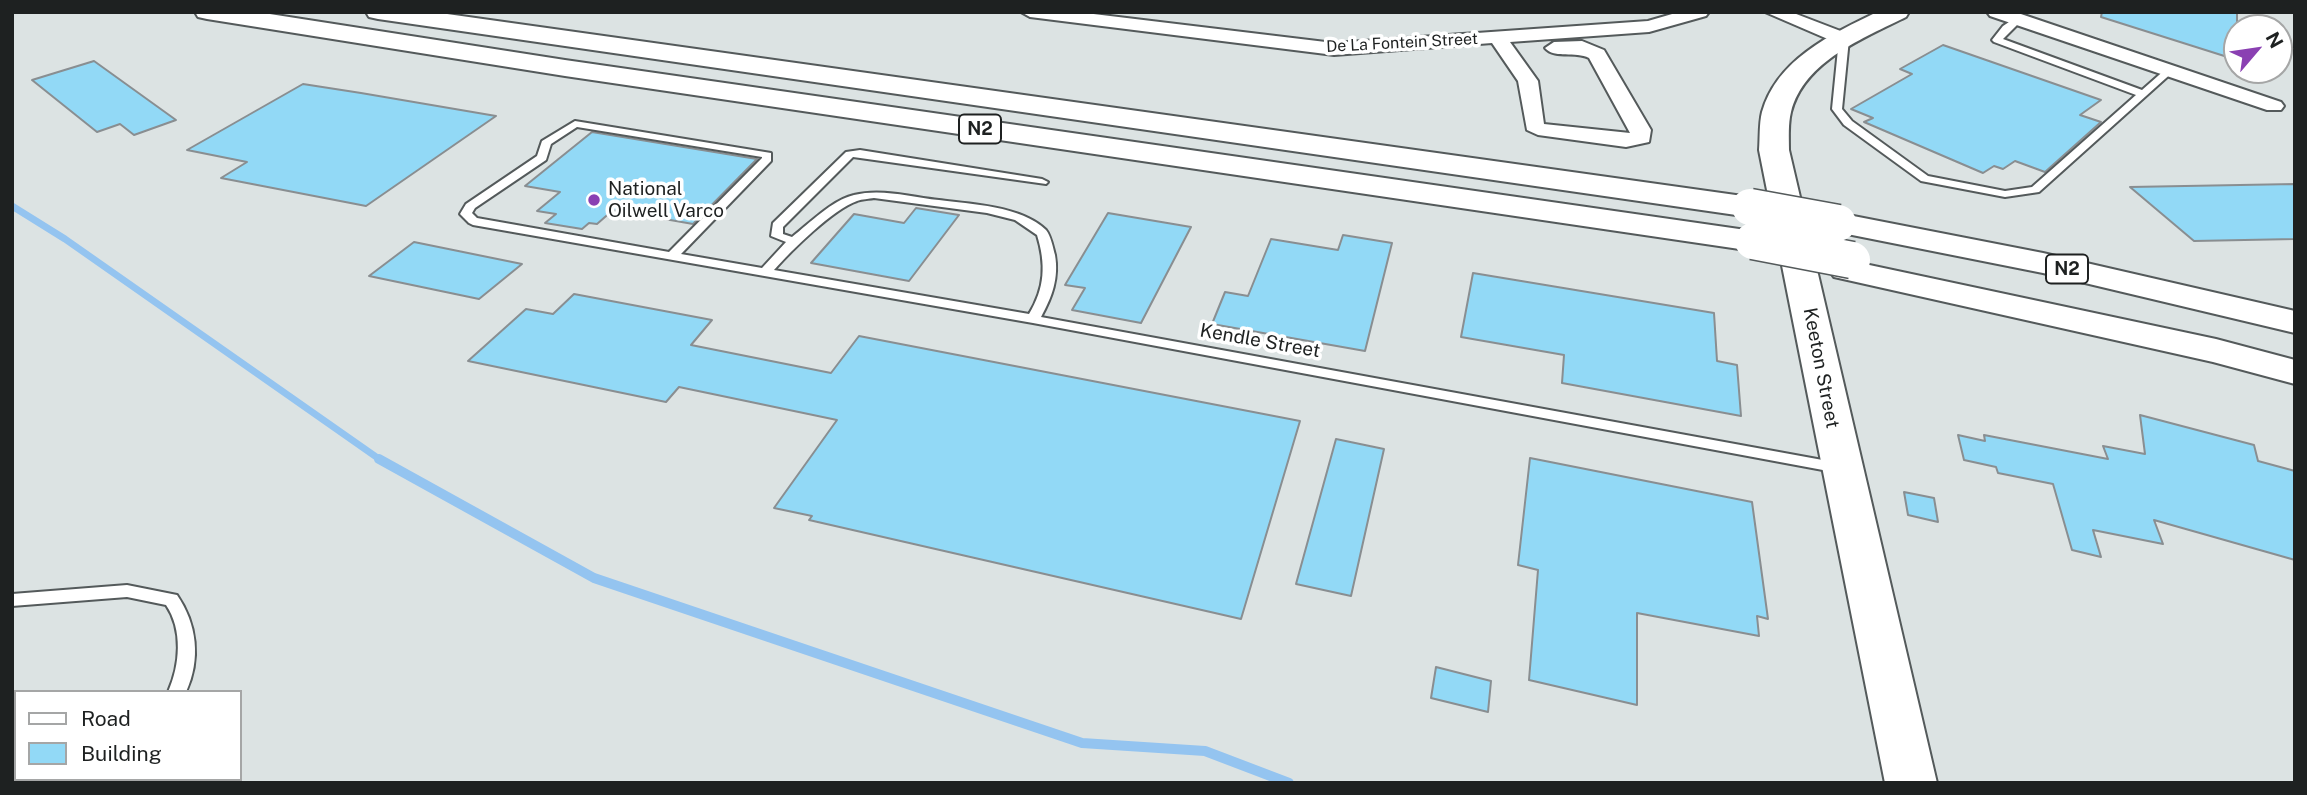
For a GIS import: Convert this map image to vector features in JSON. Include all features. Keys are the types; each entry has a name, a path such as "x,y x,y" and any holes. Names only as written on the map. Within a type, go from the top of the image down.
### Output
{"main road":[{"name":"N2","path":"207,12 1756,247 2096,312 2295,358"},
{"name":"N2","path":"378,12 1750,207 2043,263 2295,322"},
{"name":"Keeton Street","path":"1898,12 1844,38 1813,58 1791,78 1776,109 1774,150 1840,468 1911,783"},
{"path":"1882,232 2084,262 2295,303"},
{"path":"1849,265 2295,372"}],"street":[{"name":"De La Fontein Street","path":"1030,12 1131,19 1334,49 1503,45 1642,19 1700,12"},
{"path":"1774,12 1844,38"},
{"path":"1996,12 2274,106"},
{"path":"1503,45 1576,46 1594,51 1640,130 1641,137 1626,141 1538,129 1534,126 1528,81 1503,45"}],"lane":[{"path":"2018,19 1997,40 2144,94"},
{"path":"1844,38 1839,114 1916,174 1936,183 2005,194 2035,190 2170,70"},
{"name":"Kendle Street","path":"672,256 767,159 767,155 575,124 546,144 542,158 470,206 466,214 473,221 672,256 1033,319 1840,468"},
{"path":"794,242 777,236 777,226 852,153 1042,182"},
{"path":"765,272 794,242 841,205 863,196 987,210 1019,218 1042,233 1050,262 1047,296 1033,319"},
{"path":"12,600 127,591 171,600 183,618 183,680 178,690"}],"building":[{"path":"2102,12 2237,12 2223,14 2223,56 2101,17"},
{"path":"1943,45 2101,100 2080,115 2101,122 2045,172 2015,161 2003,169 1994,166 1983,173 1864,122 1873,118 1851,109 1912,74 1900,69"},
{"path":"94,61 176,120 134,135 120,124 97,132 32,80"},
{"path":"303,84 496,116 366,206 221,178 247,162 187,150"},
{"path":"592,132 757,159 693,224 613,210 597,224 589,223 582,229 545,223 556,214 537,211 560,192 525,186"},
{"path":"2295,184 2295,239 2194,241 2130,187"},
{"path":"916,208 959,215 909,281 811,263 854,214 904,223"},
{"path":"1108,213 1191,227 1141,323 1072,310 1085,288 1065,285"},
{"path":"1343,235 1392,243 1365,351 1212,324 1225,292 1248,296 1271,239 1338,250"},
{"path":"414,242 522,264 479,299 369,276"},
{"path":"1473,273 1714,313 1717,361 1737,365 1741,416 1562,383 1564,355 1461,337"},
{"path":"574,294 712,320 691,345 831,373 859,336 1300,421 1241,619 809,520 812,516 774,508 837,420 679,387 666,402 468,361 526,309 553,314"},
{"path":"2140,415 2254,445 2258,461 2295,471 2295,560 2154,520 2163,544 2093,530 2101,557 2072,550 2053,484 1998,473 1996,467 1964,460 1958,435 1985,441 1984,435 2108,459 2103,446 2145,454"},
{"path":"1336,439 1384,449 1351,596 1296,584"},
{"path":"1530,458 1752,502 1768,619 1757,616 1759,636 1637,613 1637,705 1529,680 1538,570 1518,565"},
{"path":"1904,492 1934,498 1938,522 1908,515"},
{"path":"1436,667 1491,681 1488,712 1431,698"}],"waterway":[{"path":"12,206 65,239 380,459"},
{"path":"380,459 594,578 1082,743 1205,751 1289,783"}],"place":[{"name":"National Oilwell Varco","path":"594,200"}]}
